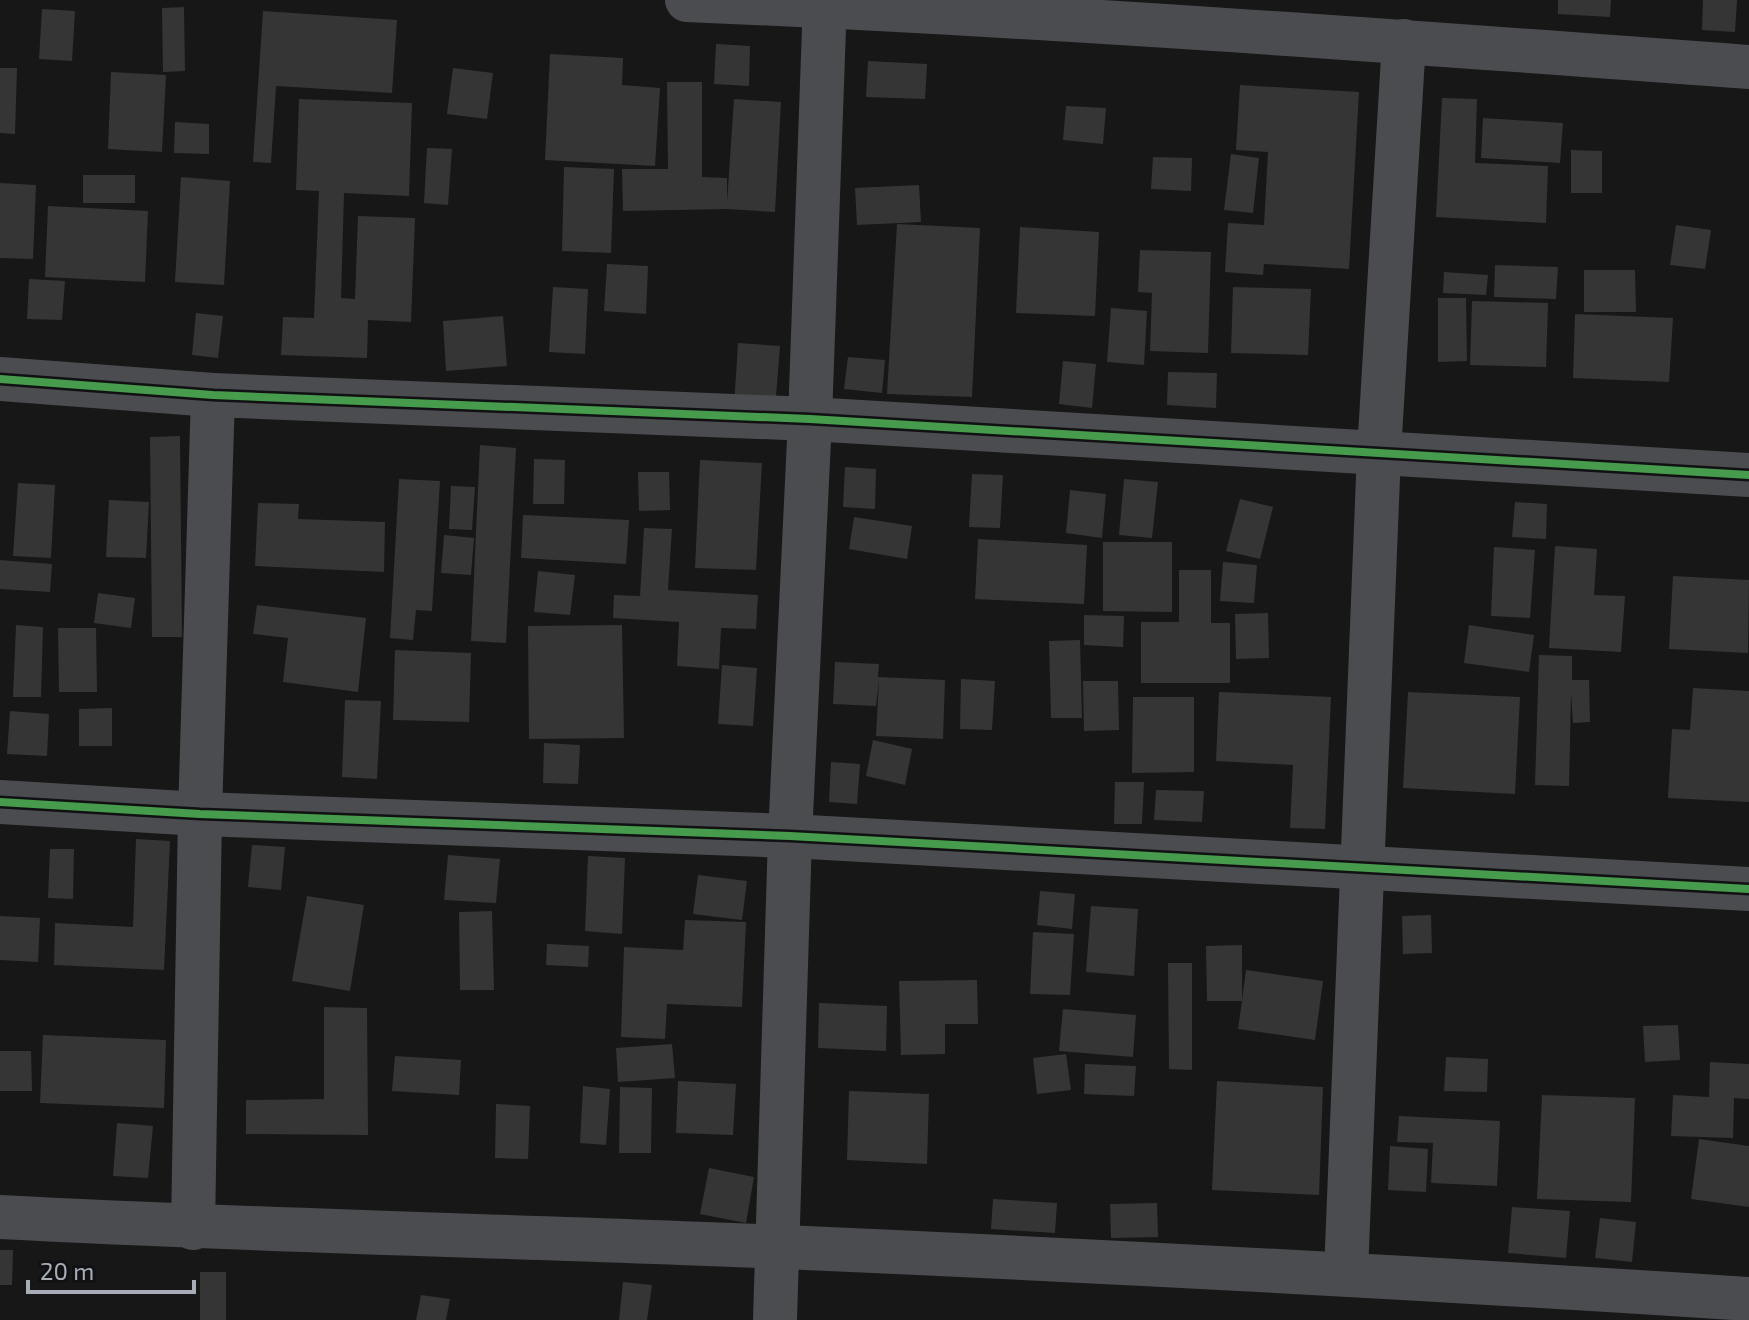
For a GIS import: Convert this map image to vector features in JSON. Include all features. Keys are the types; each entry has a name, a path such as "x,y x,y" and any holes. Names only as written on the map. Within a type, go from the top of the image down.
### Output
{"street":[{"path":"687,0 824,3 1749,67"},
{"path":"775,1320 790,836 810,419 824,3"},
{"path":"1346,1273 1379,452 1404,41"},
{"path":"0,379 213,395 810,419 1749,475"},
{"path":"193,1228 200,814 213,395"},
{"path":"0,802 200,814 790,836 1749,889"},
{"path":"0,1217 193,1228 779,1247 1346,1273 1749,1299"}],"building":[{"path":"1558,0 1611,0 1610,17 1558,14"},
{"path":"1703,0 1737,0 1735,32 1702,30"},
{"path":"184,7 185,71 163,72 162,8"},
{"path":"42,9 75,11 72,61 39,59"},
{"path":"263,11 397,20 392,93 276,86 271,163 253,162"},
{"path":"716,44 750,46 749,86 714,84"},
{"path":"550,54 623,58 622,85 660,88 655,166 545,160"},
{"path":"868,61 927,64 925,99 866,97"},
{"path":"0,68 17,68 15,134 0,133"},
{"path":"453,68 493,73 487,119 447,114"},
{"path":"111,72 166,75 162,152 108,149"},
{"path":"667,82 702,82 702,177 727,178 727,203 734,99 781,102 775,212 727,209 623,211 622,169 668,169"},
{"path":"1240,85 1359,92 1349,269 1264,264 1263,275 1225,272 1228,223 1264,225 1268,152 1236,150"},
{"path":"1442,98 1477,99 1475,163 1548,166 1546,223 1436,217"},
{"path":"299,99 412,103 409,196 344,193 341,298 355,299 358,216 415,218 411,322 368,320 367,358 281,355 283,317 314,318 319,191 296,190"},
{"path":"1066,106 1106,108 1103,144 1063,140"},
{"path":"1483,118 1563,123 1560,163 1481,158"},
{"path":"175,122 209,124 209,154 174,153"},
{"path":"427,148 452,149 448,205 424,203"},
{"path":"1571,150 1602,151 1602,193 1571,193"},
{"path":"1231,154 1259,158 1253,213 1224,210"},
{"path":"1153,157 1192,158 1191,191 1151,189"},
{"path":"564,167 614,169 611,253 562,251"},
{"path":"83,175 135,175 135,203 83,203"},
{"path":"181,177 230,181 224,285 175,282"},
{"path":"0,183 36,185 33,259 0,258"},
{"path":"919,185 921,222 857,225 855,188"},
{"path":"48,206 148,211 145,282 45,277"},
{"path":"897,224 980,228 972,397 887,394"},
{"path":"1676,225 1711,230 1705,269 1670,265"},
{"path":"1020,227 1099,232 1095,316 1016,313"},
{"path":"1140,250 1211,252 1208,353 1150,351 1152,293 1138,292"},
{"path":"607,264 648,266 646,314 604,311"},
{"path":"1495,265 1558,267 1556,299 1494,297"},
{"path":"1584,270 1635,270 1636,312 1584,312"},
{"path":"1444,272 1488,275 1486,295 1443,293"},
{"path":"29,279 65,281 62,320 27,319"},
{"path":"553,287 588,289 585,354 549,352"},
{"path":"1233,287 1311,289 1308,355 1231,353"},
{"path":"1438,298 1466,298 1467,361 1438,362"},
{"path":"1472,301 1548,303 1546,367 1470,365"},
{"path":"1111,308 1147,311 1144,365 1107,362"},
{"path":"196,313 223,316 218,358 192,355"},
{"path":"1575,314 1673,318 1669,382 1573,378"},
{"path":"503,316 507,366 446,371 443,321"},
{"path":"738,343 780,346 775,409 734,406"},
{"path":"848,357 885,360 882,393 844,389"},
{"path":"1063,361 1096,364 1092,408 1059,404"},
{"path":"1168,372 1217,373 1216,408 1167,405"},
{"path":"180,436 182,637 152,637 150,437"},
{"path":"480,445 516,448 506,643 471,641"},
{"path":"534,459 565,460 564,504 533,504"},
{"path":"700,460 762,463 756,570 695,568"},
{"path":"845,467 876,469 875,509 843,507"},
{"path":"638,472 669,472 670,510 639,511"},
{"path":"972,474 1003,475 1000,528 969,527"},
{"path":"399,479 440,481 432,611 416,610 413,640 390,638"},
{"path":"1124,479 1158,482 1152,538 1119,535"},
{"path":"18,483 55,485 51,558 13,556"},
{"path":"451,486 475,487 472,530 449,529"},
{"path":"1070,490 1106,494 1102,538 1066,533"},
{"path":"1240,499 1273,507 1260,559 1226,551"},
{"path":"109,500 149,502 146,558 106,557"},
{"path":"1515,502 1547,504 1546,539 1512,537"},
{"path":"258,503 299,504 298,519 385,522 384,572 255,566"},
{"path":"523,515 629,520 626,564 521,558"},
{"path":"854,517 912,526 907,559 849,549"},
{"path":"644,528 672,529 668,590 758,595 756,629 721,628 719,669 677,666 679,622 613,618 614,595 640,596"},
{"path":"444,535 474,538 471,575 441,573"},
{"path":"978,539 1087,545 1084,604 975,599"},
{"path":"1103,542 1172,542 1172,612 1103,611"},
{"path":"1555,546 1597,549 1594,595 1625,596 1621,652 1549,648"},
{"path":"1494,547 1535,550 1530,618 1491,616"},
{"path":"0,560 52,564 50,592 0,589"},
{"path":"1223,562 1257,565 1254,603 1220,601"},
{"path":"1179,570 1211,570 1211,623 1230,623 1230,683 1141,683 1141,622 1179,622"},
{"path":"538,571 575,575 570,615 534,612"},
{"path":"1673,576 1749,580 1748,653 1669,649"},
{"path":"98,593 135,598 131,628 94,623"},
{"path":"257,605 366,618 358,692 283,682 288,638 253,634"},
{"path":"1268,613 1269,658 1236,659 1235,614"},
{"path":"1084,615 1124,616 1123,647 1084,645"},
{"path":"16,625 43,627 41,697 13,697"},
{"path":"622,625 624,738 529,739 528,626"},
{"path":"1469,625 1534,635 1529,672 1464,663"},
{"path":"58,628 96,628 97,692 59,692"},
{"path":"1080,640 1082,718 1051,718 1049,641"},
{"path":"395,650 471,653 469,722 393,720"},
{"path":"1539,655 1572,656 1572,680 1589,680 1590,722 1573,723 1571,693 1569,786 1535,785"},
{"path":"835,662 879,664 878,677 945,680 943,739 876,736 879,680 876,706 833,704"},
{"path":"722,665 757,668 753,726 718,724"},
{"path":"961,679 995,681 992,730 960,729"},
{"path":"1083,681 1118,681 1119,730 1084,731"},
{"path":"1693,688 1749,691 1749,802 1668,798 1672,729 1690,730"},
{"path":"1219,692 1331,697 1325,829 1290,828 1293,765 1216,761"},
{"path":"1408,692 1520,697 1515,794 1403,788"},
{"path":"1133,697 1194,697 1194,772 1132,773"},
{"path":"345,700 381,701 377,779 342,777"},
{"path":"112,708 112,746 79,746 79,709"},
{"path":"10,711 49,714 47,756 7,754"},
{"path":"873,740 912,749 905,785 866,776"},
{"path":"544,743 580,745 578,784 543,783"},
{"path":"831,762 860,764 857,804 829,802"},
{"path":"1115,782 1144,782 1142,824 1114,824"},
{"path":"1156,790 1204,791 1202,822 1154,820"},
{"path":"136,839 170,841 164,970 54,965 55,923 133,927"},
{"path":"252,845 285,847 281,890 248,887"},
{"path":"50,849 74,849 73,899 48,898"},
{"path":"448,855 500,859 496,903 444,900"},
{"path":"588,856 625,858 622,934 585,931"},
{"path":"698,875 747,881 742,920 693,914"},
{"path":"1040,891 1075,894 1072,929 1037,925"},
{"path":"307,896 364,905 350,991 292,981"},
{"path":"1091,906 1138,909 1134,976 1086,972"},
{"path":"492,911 494,990 460,990 459,912"},
{"path":"1431,915 1432,953 1403,954 1402,916"},
{"path":"0,916 40,918 38,962 0,960"},
{"path":"685,920 746,922 742,1007 667,1004 665,1039 621,1037 624,947 683,950"},
{"path":"1033,932 1074,934 1070,995 1030,994"},
{"path":"547,944 589,946 588,967 546,965"},
{"path":"1242,945 1242,1000 1246,970 1323,981 1315,1040 1238,1029 1242,1001 1207,1001 1206,946"},
{"path":"1168,963 1192,963 1192,1070 1169,1069"},
{"path":"977,980 978,1024 945,1024 945,1054 901,1055 899,981"},
{"path":"819,1003 887,1006 886,1051 818,1048"},
{"path":"324,1007 367,1008 368,1135 246,1134 246,1100 324,1099"},
{"path":"1063,1009 1136,1015 1133,1057 1059,1051"},
{"path":"1678,1025 1680,1060 1645,1062 1643,1026"},
{"path":"43,1035 166,1040 164,1108 40,1103"},
{"path":"672,1044 675,1078 618,1082 616,1048"},
{"path":"0,1051 31,1051 32,1091 0,1091"},
{"path":"1066,1054 1071,1090 1037,1094 1033,1058"},
{"path":"395,1056 461,1060 459,1095 392,1091"},
{"path":"1446,1057 1488,1059 1487,1092 1444,1091"},
{"path":"1710,1062 1749,1064 1749,1099 1734,1098 1733,1138 1671,1136 1673,1095 1709,1097"},
{"path":"1085,1064 1136,1066 1134,1096 1084,1094"},
{"path":"678,1081 736,1084 733,1135 676,1133"},
{"path":"1217,1081 1323,1087 1319,1195 1212,1190"},
{"path":"583,1086 610,1089 606,1145 580,1143"},
{"path":"620,1087 652,1088 651,1153 619,1153"},
{"path":"849,1091 929,1094 927,1164 847,1160"},
{"path":"1542,1095 1635,1098 1631,1202 1537,1199"},
{"path":"496,1104 530,1106 528,1159 495,1158"},
{"path":"1399,1116 1500,1121 1497,1186 1431,1183 1433,1143 1397,1142"},
{"path":"117,1123 153,1126 148,1178 113,1176"},
{"path":"1699,1139 1749,1146 1749,1207 1691,1199"},
{"path":"1390,1146 1428,1149 1426,1192 1388,1190"},
{"path":"709,1168 754,1177 746,1223 700,1214"},
{"path":"993,1199 1057,1203 1055,1233 991,1229"},
{"path":"1157,1203 1158,1237 1111,1238 1110,1204"},
{"path":"1512,1207 1570,1211 1566,1258 1508,1253"},
{"path":"1600,1218 1636,1222 1632,1262 1595,1258"},
{"path":"0,1250 13,1250 12,1285 0,1285"},
{"path":"200,1272 226,1272 226,1320 200,1320"},
{"path":"623,1282 652,1285 647,1320 619,1320"},
{"path":"421,1295 450,1299 446,1320 416,1320"}],"cycle path":[{"path":"0,379 213,395 810,419 1749,475"},
{"path":"0,802 200,814 790,836 1749,889"}]}
